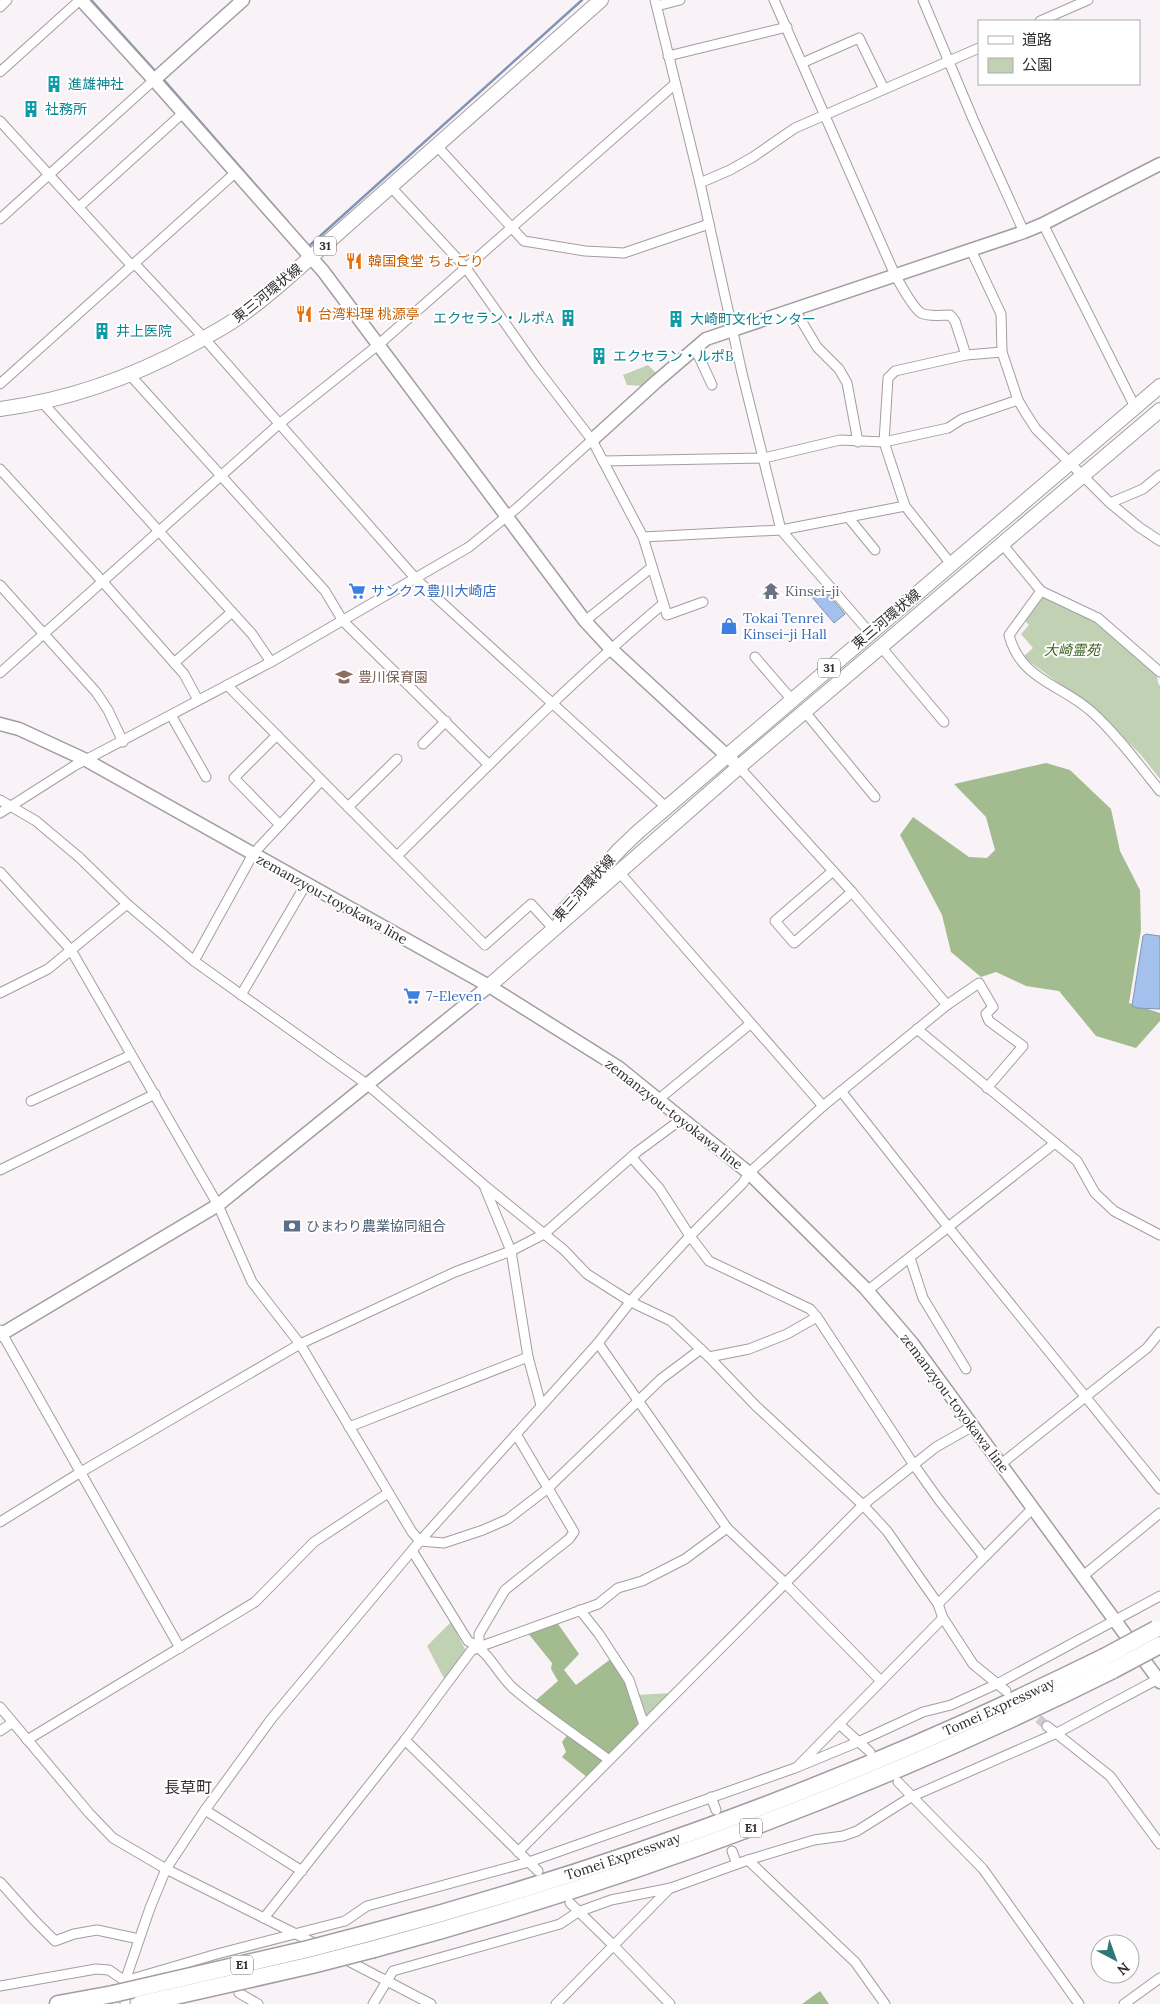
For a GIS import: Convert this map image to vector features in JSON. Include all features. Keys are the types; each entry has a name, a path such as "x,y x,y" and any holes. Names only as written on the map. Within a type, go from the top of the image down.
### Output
{"highway":[{"name":"Tomei Expressway","path":"58,2004 119,1999 308,1950 372,1941 521,1906 621,1874 739,1833 871,1782 966,1741 1109,1664 1159,1634"},
{"name":"Tomei Expressway","path":"140,2004 294,1970 372,1941"}],"main road":[{"name":"東三河環状線","path":"0,409 42,402 130,375 168,358 235,320 265,298 601,0"},
{"name":"東三河環状線","path":"513,965 551,926 620,848 1160,386"},
{"name":"東三河環状線","path":"489,986 739,767 882,648 1160,410"}],"street":[{"path":"0,7 7,0"},
{"path":"0,72 80,0 154,80 323,271 585,621 610,648 739,767 852,892 947,1005"},
{"path":"0,219 243,0"},
{"path":"680,0 656,3 674,84 700,183 742,373 781,530 870,633"},
{"path":"774,0 895,275 922,313 950,315 956,321 966,355"},
{"path":"923,0 950,60 973,119 1024,232"},
{"path":"1042,20 1088,0"},
{"path":"668,56 787,27"},
{"path":"802,63 859,38 884,89"},
{"path":"700,183 730,170 795,128 978,48"},
{"path":"0,673 279,424 378,345 674,84"},
{"path":"79,207 183,113"},
{"path":"0,121 204,338 416,579 666,807"},
{"path":"437,146 524,241 584,251 624,253 709,224"},
{"path":"0,813 86,760 271,662 468,547 506,517 706,339 1024,232 1160,164"},
{"path":"0,384 235,173"},
{"path":"390,186 466,268 536,367 592,440 643,537 667,614 703,602"},
{"path":"1043,224 1135,407"},
{"path":"971,250 1001,314 1002,352 1018,400 1036,429 1110,503 1139,527 1160,541"},
{"path":"795,310 817,347 847,383 858,442"},
{"path":"695,348 712,386"},
{"path":"951,564 905,506 884,442 888,378 895,371 966,355 1002,352"},
{"path":"130,375 222,474 325,591 343,621 489,765"},
{"path":"603,461 764,458 840,440 884,442 948,428 962,419 1018,400"},
{"path":"42,402 252,634 271,662"},
{"path":"0,468 184,674 198,700"},
{"path":"1110,503 1143,489 1160,474"},
{"path":"643,537 781,530 905,506"},
{"path":"848,517 875,550"},
{"path":"1002,544 1040,591 1098,618 1160,672"},
{"path":"585,621 652,567"},
{"path":"2,590 96,692 108,710 123,742"},
{"path":"1040,591 1009,635 1019,659 1029,671 1091,711 1115,735 1160,791"},
{"path":"397,856 550,703 610,648 663,604"},
{"path":"174,663 232,612"},
{"path":"882,648 944,722"},
{"path":"755,657 792,700"},
{"path":"227,685 485,945 531,904 551,926"},
{"path":"805,712 875,797"},
{"path":"171,715 206,777"},
{"path":"424,744 446,721"},
{"name":"zemanzyou-toyokawa line","path":"0,724 19,729 86,760 489,986 618,1067 660,1099 749,1173 867,1291 912,1343 1159,1680"},
{"path":"277,735 234,778 280,826"},
{"path":"348,807 397,759"},
{"path":"194,961 253,854 321,781"},
{"path":"0,800 36,821 80,858 127,904 194,961 368,1085 484,1186 564,1250 587,1274 632,1302 671,1321 756,1406 863,1505 887,1531 938,1604 943,1618 973,1664 1006,1691"},
{"path":"833,871 775,921 794,942 852,892"},
{"path":"620,873 822,1106"},
{"path":"1,876 71,950 218,1205 252,1282 300,1344 388,1493 412,1532 420,1541 444,1543 483,1530 508,1518 547,1489 661,1379 701,1349"},
{"path":"241,995 306,884"},
{"path":"0,993 48,969 127,904"},
{"path":"119,1999 139,1939 166,1869 205,1810 272,1718 420,1541 598,1343 690,1236 743,1183 749,1173 822,1106 947,1005 979,983 993,1007 986,1014 989,1021 1023,1046 987,1088"},
{"path":"180,1648 1,1333 218,1205 489,986"},
{"path":"660,1099 750,1024"},
{"path":"916,1030 1077,1161 1095,1193 1114,1211 1160,1235"},
{"path":"31,1101 130,1055"},
{"path":"841,1091 1160,1489"},
{"path":"0,1170 155,1094"},
{"path":"0,1522 81,1472 300,1344 455,1272 511,1251 544,1234 637,1152 683,1118"},
{"path":"867,1291 1055,1143"},
{"path":"632,1158 659,1188 690,1236 709,1261 810,1309 914,1465 984,1557"},
{"path":"484,1186 511,1251 528,1357 541,1405"},
{"path":"910,1258 923,1298 966,1369"},
{"path":"709,1357 749,1348 787,1334 817,1317"},
{"path":"1001,1464 1087,1398 1147,1348 1160,1332"},
{"path":"598,1343 727,1528 785,1583 881,1681"},
{"path":"349,1427 528,1357"},
{"path":"518,1852 863,1505 936,1447 973,1426"},
{"path":"479,1646 479,1634 505,1590 569,1539 574,1532 516,1434"},
{"path":"27,1740 255,1602 314,1542 388,1493"},
{"path":"938,1604 1033,1508"},
{"path":"1083,1576 1160,1513"},
{"path":"264,1918 405,1740 471,1651 479,1646 598,1604 618,1588 642,1581 685,1559 727,1528"},
{"path":"412,1552 468,1641 479,1646 512,1686 609,1760"},
{"path":"125,1981 217,1954 345,1922 367,1906 528,1862 795,1768 923,1712 951,1705 997,1684 1160,1596"},
{"path":"580,1610 629,1680 644,1725"},
{"path":"795,1768 943,1618"},
{"path":"373,2004 393,1971 560,1924 578,1912 611,1900 671,1888 748,1860 814,1840 843,1836 857,1831 911,1796 1057,1733 1159,1680"},
{"path":"0,1707 89,1812 114,1838 166,1869 298,1934 430,2004"},
{"path":"0,1731 12,1723"},
{"path":"839,1724 870,1752"},
{"path":"1047,1726 1110,1776 1160,1844"},
{"path":"405,1740 538,1871"},
{"path":"898,1782 983,1869 1079,2004"},
{"path":"711,1797 716,1810"},
{"path":"205,1810 302,1871"},
{"path":"732,1851 736,1864"},
{"path":"748,1860 855,1962 885,2004"},
{"path":"0,1882 34,1921 55,1941 74,1934 97,1930 139,1939"},
{"path":"556,2004 671,1888"},
{"path":"570,1903 670,2004"},
{"path":"0,1986 96,1968 109,1970 125,1981"},
{"path":"1124,2004 1160,1978"},
{"path":"239,1993 258,2004"}],"green space":[{"path":"648,365 657,374 643,386 627,385 623,375"},
{"name":"大崎霊苑","path":"1042,597 1092,620 1157,676 1160,686 1160,779 1141,755 1097,711 1023,657 1033,648 1021,634 1029,625 1025,621"},
{"path":"1046,763 1070,770 1111,809 1120,851 1140,890 1141,930 1129,1003 1160,1013 1160,1021 1136,1048 1096,1036 1059,991 1026,986 996,972 981,977 951,952 942,915 900,835 913,817 969,857 987,858 995,850 986,817 954,784"},
{"path":"556,1621 579,1654 564,1670 576,1685 612,1658 627,1681 642,1723 609,1757 535,1701 558,1681 551,1669 552,1663 527,1632"},
{"path":"451,1622 466,1651 446,1682 427,1646"},
{"path":"672,1693 645,1720 636,1695"},
{"path":"568,1734 605,1761 588,1778 562,1757 566,1752 562,1742"},
{"path":"820,1991 829,2004 802,2004"}],"water":[{"path":"822,587 845,614 834,623 811,596"},
{"path":"1146,934 1160,936 1160,1009 1132,1006 1143,936"}],"waterway":[{"path":"91,0 157,73"},
{"path":"308,245 582,0"},
{"path":"163,79 288,222"}],"tunnel":[{"path":"1028,1710 1047,1726"}],"place":[{"name":"進雄神社","path":"54,84"},
{"name":"社務所","path":"31,109"},
{"name":"韓国食堂 ちょごり","path":"354,261"},
{"name":"台湾料理 桃源亭","path":"304,314"},
{"name":"エクセラン・ルポA","path":"568,318"},
{"name":"大崎町文化センター","path":"676,319"},
{"name":"井上医院","path":"102,331"},
{"name":"エクセラン・ルポB","path":"599,356"},
{"name":"サンクス豊川大崎店","path":"357,591"},
{"name":"Kinsei-ji","path":"771,591"},
{"name":"Tokai Tenrei Kinsei-ji Hall","path":"729,626"},
{"name":"豊川保育園","path":"344,677"},
{"name":"7-Eleven","path":"412,996"},
{"name":"ひまわり農業協同組合","path":"292,1226"}],"district":[{"name":"長草町","path":"188,1787"}]}
